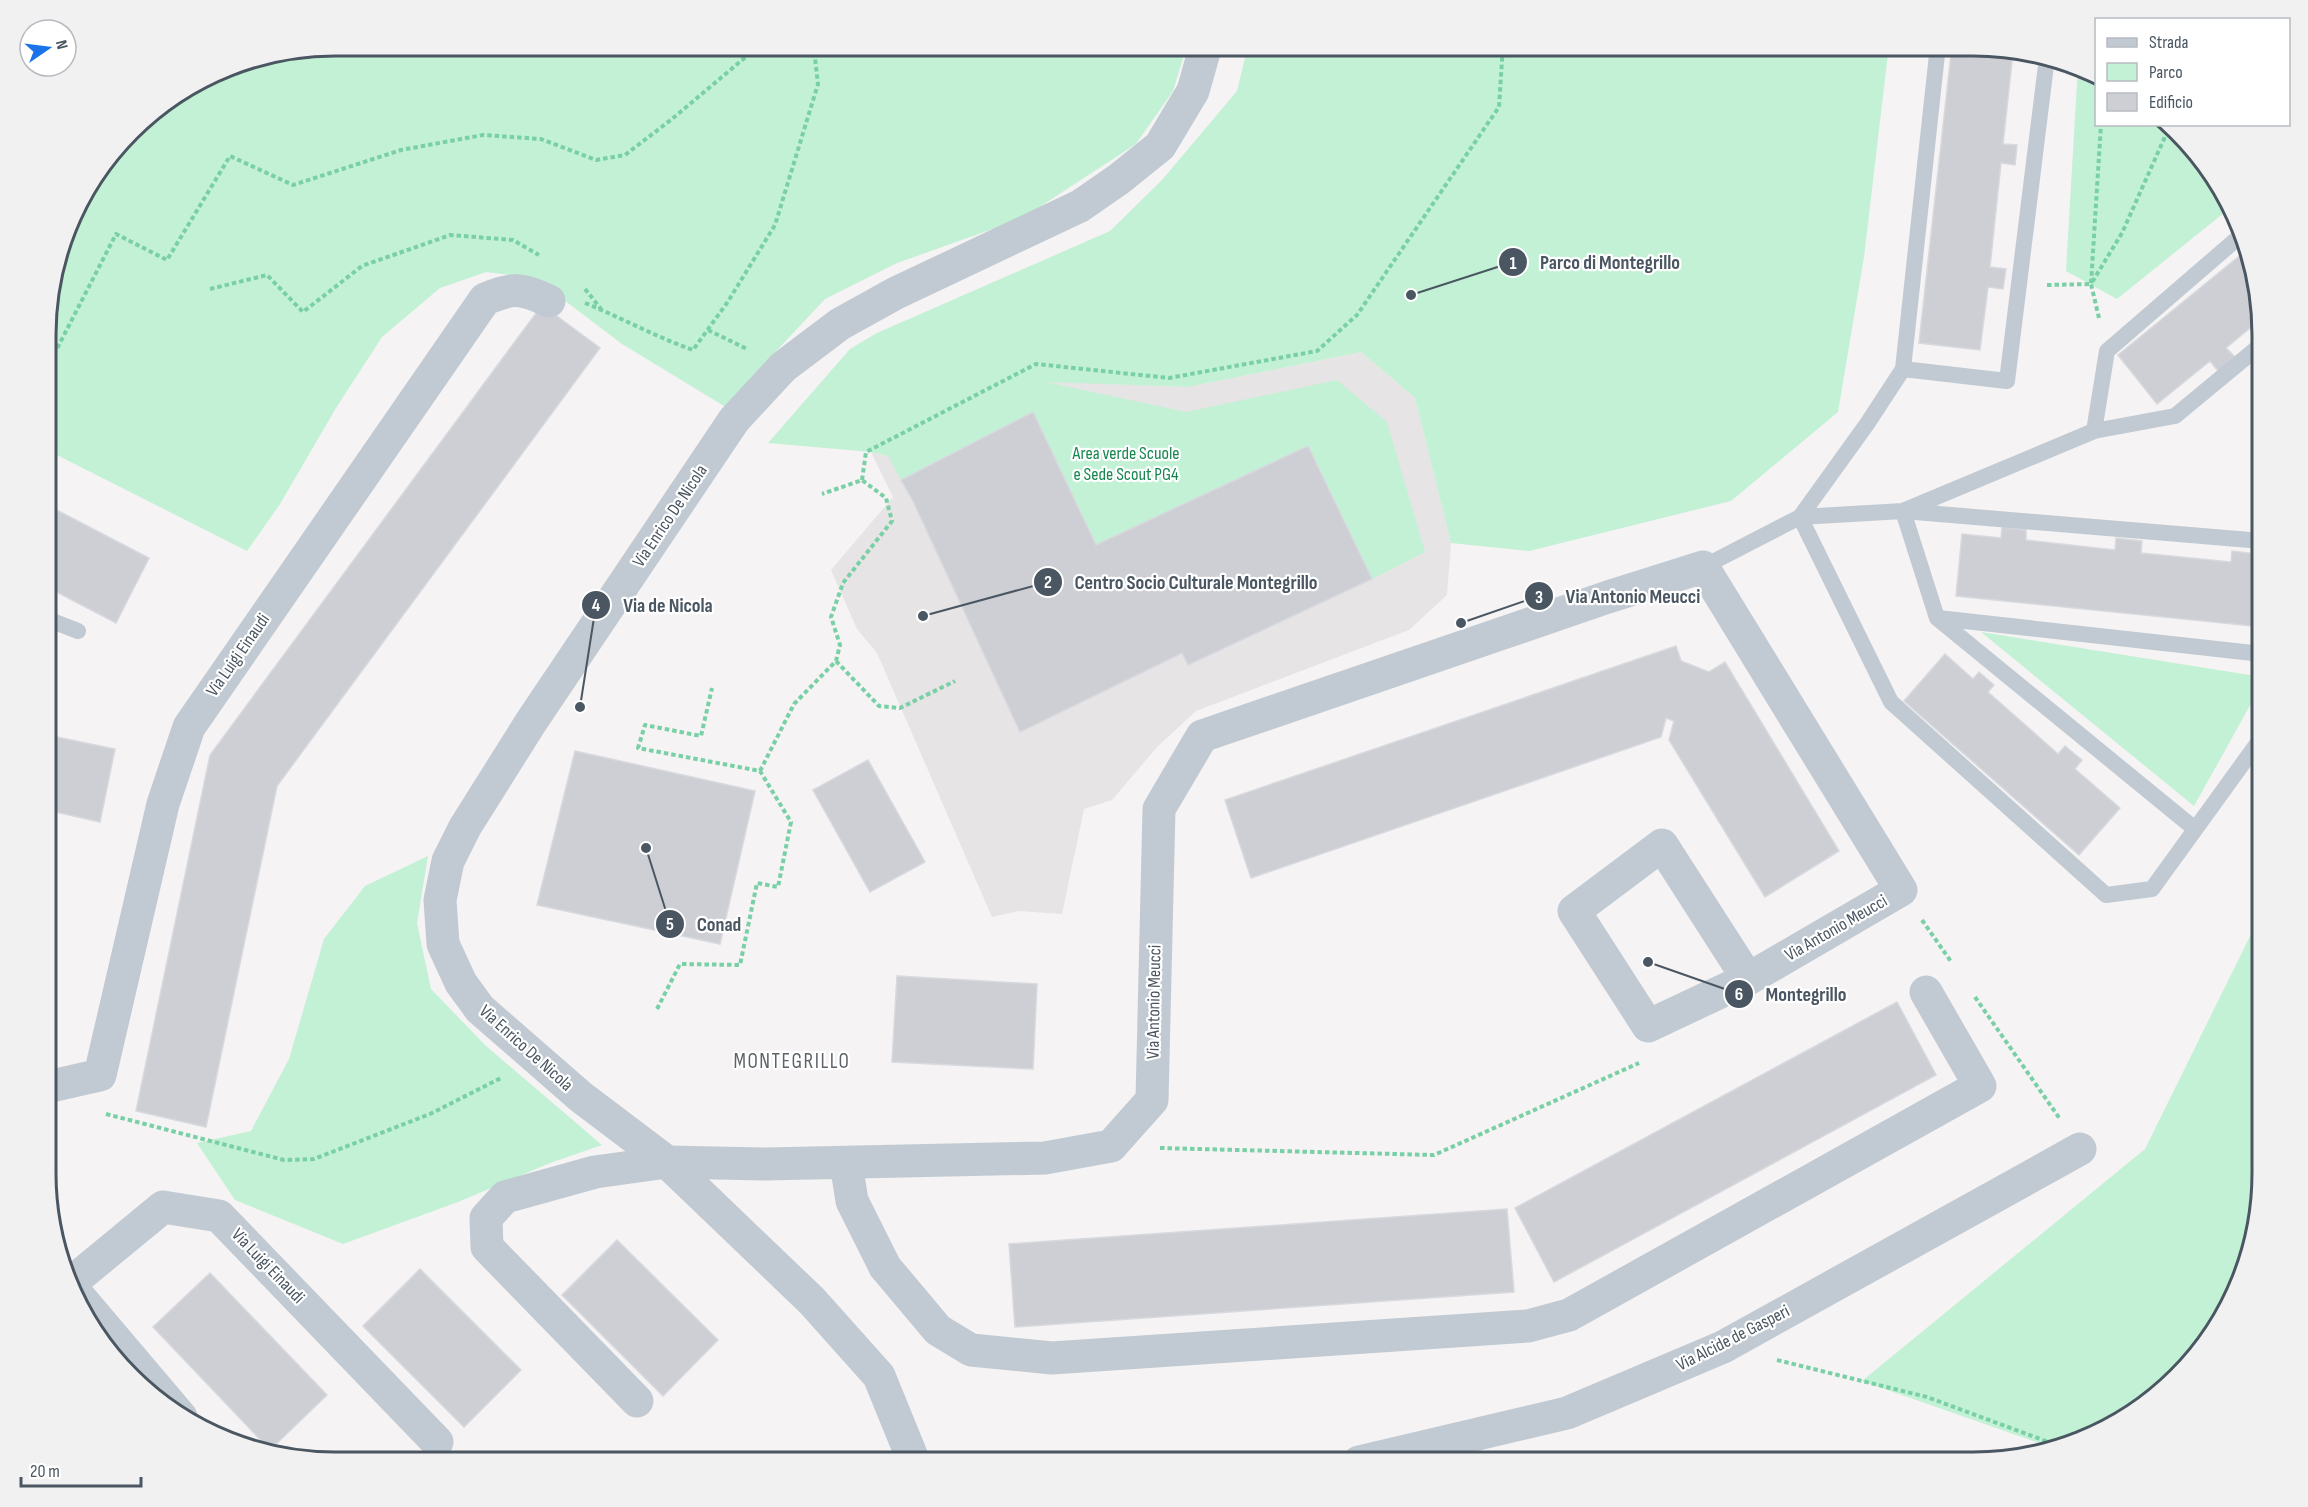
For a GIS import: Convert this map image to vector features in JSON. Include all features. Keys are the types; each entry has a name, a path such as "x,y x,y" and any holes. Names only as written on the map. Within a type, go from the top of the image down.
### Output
{"street":[{"name":"Via Enrico De Nicola","path":"910,1452 879,1376 812,1301 667,1162 581,1097 480,1009 461,983 443,944 440,900 448,861 456,844 531,722 734,420 783,367 840,324 896,293 1080,206 1119,179 1160,146 1193,91 1203,56"},
{"name":"Via Luigi Einaudi","path":"56,1085 100,1076 163,804 189,727 485,299 505,291 526,290 549,301"},
{"name":"Via Antonio Meucci","path":"1111,1146 1152,1100 1159,809 1202,736 1596,601 1703,567 1901,890 1748,979 1648,1026"},
{"path":"1648,1026 1574,911 1662,845 1748,979"},
{"path":"846,1163 852,1201 885,1267 938,1330 971,1350 1052,1358 1528,1326 1569,1315 1980,1086 1926,992"},
{"path":"637,1401 487,1247 486,1218 505,1197 595,1172 667,1162 766,1164 1045,1158 1111,1146"},
{"name":"Via Alcide de Gasperi","path":"1401,1452 1567,1413 1723,1347 2080,1149"},
{"name":"Via Luigi Einaudi","path":"77,1278 163,1207 219,1216 437,1442"},
{"path":"97,1318 152,1383"}],"lane":[{"path":"1800,517 1867,424 1903,369 1937,56"},
{"path":"1903,369 2007,381 2046,65"},
{"path":"2094,431 2107,351 2236,240"},
{"path":"1903,511 2094,431 2175,416 2252,352"},
{"path":"1903,511 1937,618 2195,829"},
{"path":"1703,567 1800,517 1903,511 2252,540"},
{"path":"1800,517 1891,702 2106,895 2152,889 2252,750"},
{"path":"1937,618 2252,653"},
{"path":"56,622 78,631"}],"path":[{"path":"56,351 116,234 167,260 230,156 293,185 401,150 483,135 541,139 596,160 625,155 672,120 747,56"},
{"path":"549,301 584,303 693,350 727,303 776,225 818,84 814,56"},
{"path":"862,480 866,452 1036,364 1169,378 1317,351 1357,315 1499,107 1502,56"},
{"path":"2101,126 2091,284 2107,351"},
{"path":"2091,284 2122,233 2167,133"},
{"path":"210,289 267,275 303,312 363,266 450,235 513,240 544,258"},
{"path":"581,284 602,310"},
{"path":"2019,285 2091,284"},
{"path":"822,494 862,480"},
{"path":"760,771 794,704 836,661 840,645 831,617 843,583 892,521 886,498 862,480"},
{"path":"836,661 879,706 900,708 955,681"},
{"path":"657,1009 680,964 740,965 757,883 778,887 791,822 760,771 638,748 645,725 701,736 712,688"},
{"path":"1901,890 1958,972"},
{"path":"1972,992 2080,1149"},
{"path":"1111,1146 1434,1155 1644,1061 1648,1026"},
{"path":"104,1113 284,1160 315,1159 430,1114 536,1060"},
{"path":"1723,1347 1927,1397 2047,1442"}],"shaded area":[{"path":"1361,352 1415,398 1451,543 1447,595 1409,630 1196,711 1157,747 1112,800 1084,809 1062,914 1019,911 992,917 877,653 857,629 831,570 893,497 871,452 888,456 1041,381 1188,387"}],"green space":[{"path":"316,56 1184,56 1173,91 1136,144 1021,219 897,263 825,299 749,380 729,409 622,344 535,278 486,272 440,288 382,337 336,408 280,504 247,551 56,455 58,298 70,245 84,211 113,165 137,137 165,113 211,84 262,65"},
{"name":"Area verde Scuole e Sede Scout PG4","path":"1245,56 1888,56 1864,257 1838,412 1731,501 1529,551 1451,543 1415,398 1361,352 1188,387 1046,382 1186,412 1337,380 1387,422 1425,552 1372,579 1308,446 1096,545 1033,413 901,480 888,456 871,452 768,443 850,349 877,333 1110,231 1162,180 1237,91"},
{"path":"2077,76 2095,83 2095,126 2158,126 2195,165 2225,212 2117,299 2066,271"},
{"path":"1981,632 2252,675 2252,702 2194,806"},
{"path":"428,856 417,923 431,989 486,1046 602,1145 550,1163 458,1202 343,1244 235,1200 197,1143 251,1131 289,1059 324,939 365,886"},
{"path":"2252,932 2252,1191 2247,1227 2238,1262 2224,1296 2195,1342 2171,1370 2143,1394 2097,1423 2040,1443 1862,1381 2145,1149"}],"building":[{"path":"1951,56 2012,58 2003,144 2017,145 2015,165 2001,163 1990,267 2006,269 2003,289 1988,287 1980,350 1919,343"},
{"path":"2241,255 2250,298 2252,326 2226,348 2235,357 2218,371 2210,361 2157,404 2118,355"},
{"path":"542,305 600,348 277,786 206,1127 136,1111 210,755"},
{"path":"1033,412 1096,545 1308,446 1372,579 1188,665 1182,653 1020,732 913,501 901,480"},
{"path":"56,510 149,558 116,623 56,592"},
{"path":"2002,527 2026,530 2026,540 2115,550 2116,538 2142,541 2141,553 2231,562 2232,551 2252,553 2252,626 1956,596 1962,534 2001,538"},
{"path":"1676,646 1681,661 1709,672 1725,662 1839,851 1765,897 1669,740 1674,721 1666,718 1661,737 1251,878 1225,800"},
{"path":"1945,654 1973,679 1979,672 1994,685 1988,692 2058,754 2065,746 2082,760 2075,769 2120,808 2079,855 1904,701"},
{"path":"56,737 115,749 100,822 56,812"},
{"path":"575,751 755,791 720,944 537,905"},
{"path":"868,760 925,862 870,892 813,790"},
{"path":"897,976 1037,984 1033,1069 892,1062"},
{"path":"1897,1002 1936,1075 1554,1282 1515,1208"},
{"path":"1507,1209 1514,1292 1015,1327 1009,1244"},
{"path":"617,1240 718,1340 663,1396 562,1295"},
{"path":"420,1269 521,1370 464,1427 363,1326"},
{"path":"210,1273 327,1395 275,1445 262,1442 153,1327"}],"place":[{"name":"Parco di Montegrillo","path":"1411,295"},
{"name":"Centro Socio Culturale Montegrillo","path":"923,616"},
{"name":"Via Antonio Meucci","path":"1461,623"},
{"name":"Via de Nicola","path":"580,707"},
{"name":"Conad","path":"646,848"},
{"name":"Montegrillo","path":"1648,962"}],"district":[{"name":"MONTEGRILLO","path":"792,1061"}]}
